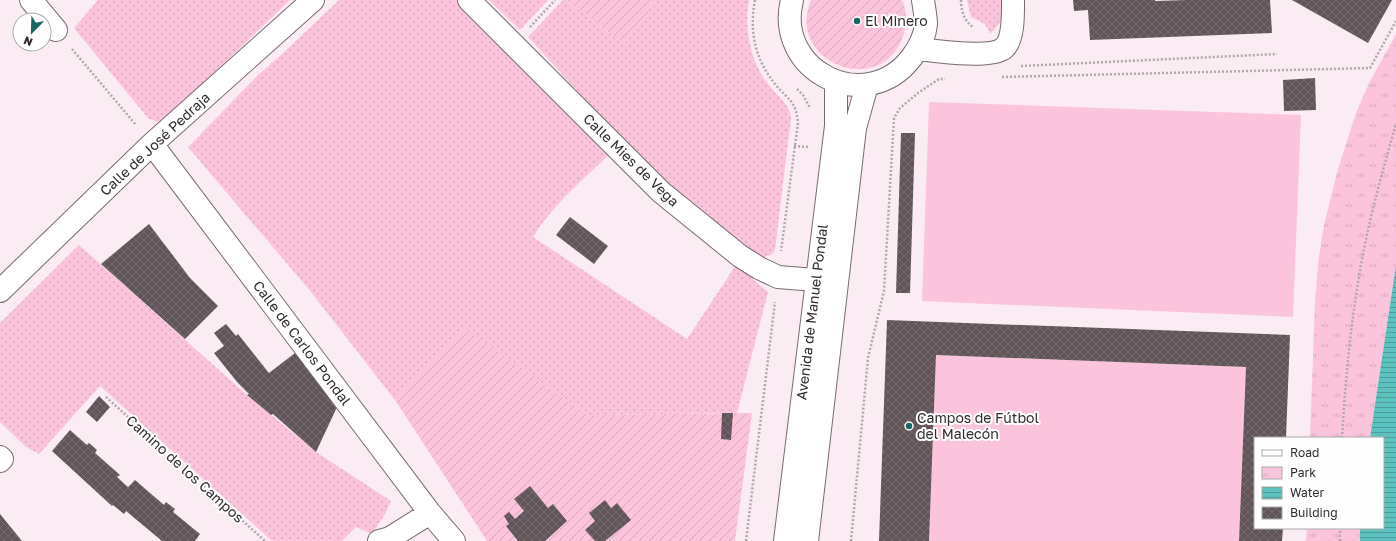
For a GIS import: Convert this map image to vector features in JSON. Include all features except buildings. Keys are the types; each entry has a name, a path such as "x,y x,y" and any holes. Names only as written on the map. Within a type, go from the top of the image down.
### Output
{"street":[{"path":"31,0 56,30"},
{"name":"Calle de José Pedraja","path":"0,291 152,144 313,0"},
{"name":"Calle Mies de Vega","path":"469,0 661,192 740,256 759,268 778,277 816,280"},
{"path":"792,0 789,12 791,34 800,55 816,72 836,82 851,85 867,85 888,79 905,66 918,49 926,24 923,0"},
{"path":"918,49 990,54 1004,48 1011,35 1013,0"},
{"name":"Avenida de Manuel Pondal","path":"785,541 836,126 836,82"},
{"name":"Avenida de Manuel Pondal","path":"807,541 855,128 867,85"},
{"name":"Calle de Carlos Pondal","path":"152,144 430,513 454,541"},
{"path":"0,457 2,459 0,461"},
{"path":"379,541 390,538 430,513"}],"path":[{"path":"514,44 555,0"},
{"path":"1001,77 1370,68 1396,21"},
{"path":"56,30 152,144"},
{"path":"1016,66 1277,54"},
{"path":"851,541 868,358 884,291 894,118 900,108 918,93 939,79 946,79"},
{"path":"1342,437 1347,363 1357,288 1374,200 1396,122"},
{"name":"Camino de los Campos","path":"106,397 265,541"},
{"path":"1340,529 1340,541"}],"green space":[{"path":"98,0 290,0 164,121 157,122 148,118 74,28"},
{"path":"339,0 457,0 608,156 558,204 533,237 687,339 736,265 768,292 737,413 587,415 466,329 395,400 311,292 188,147 258,75"},
{"path":"489,0 548,0 520,30"},
{"path":"563,0 624,44 658,0 749,0 747,22 753,56 762,76 783,100 788,108 791,118 775,250 771,255 766,256 764,263 755,260 629,151 595,110 528,37"},
{"path":"565,0 658,0 624,44"},
{"path":"811,0 902,0 906,20 902,39 890,57 874,67 856,69 838,65 822,55 811,40 806,22"},
{"path":"967,0 1007,0 1002,20 991,33 985,24 971,17"},
{"path":"1396,34 1396,265 1370,437 1310,437 1315,303 1318,263 1324,225 1338,169 1356,113 1370,81"},
{"path":"929,102 1301,115 1293,317 922,301"},
{"path":"79,245 247,395 316,452 391,501 385,514 372,534 356,527 342,541 272,541 100,386 39,454 26,447 0,422 0,323"},
{"path":"466,328 587,415 752,413 735,541 487,541 395,400"},
{"path":"936,355 1246,367 1239,541 929,541"},
{"path":"1307,529 1360,529 1360,541 1306,541"}],"water":[{"path":"1396,265 1396,541 1360,541 1360,529 1384,529 1384,437 1370,437"}],"place":[{"name":"El Minero","path":"857,21"},
{"name":"Campos de Fútbol del Malecón","path":"909,426"}]}
